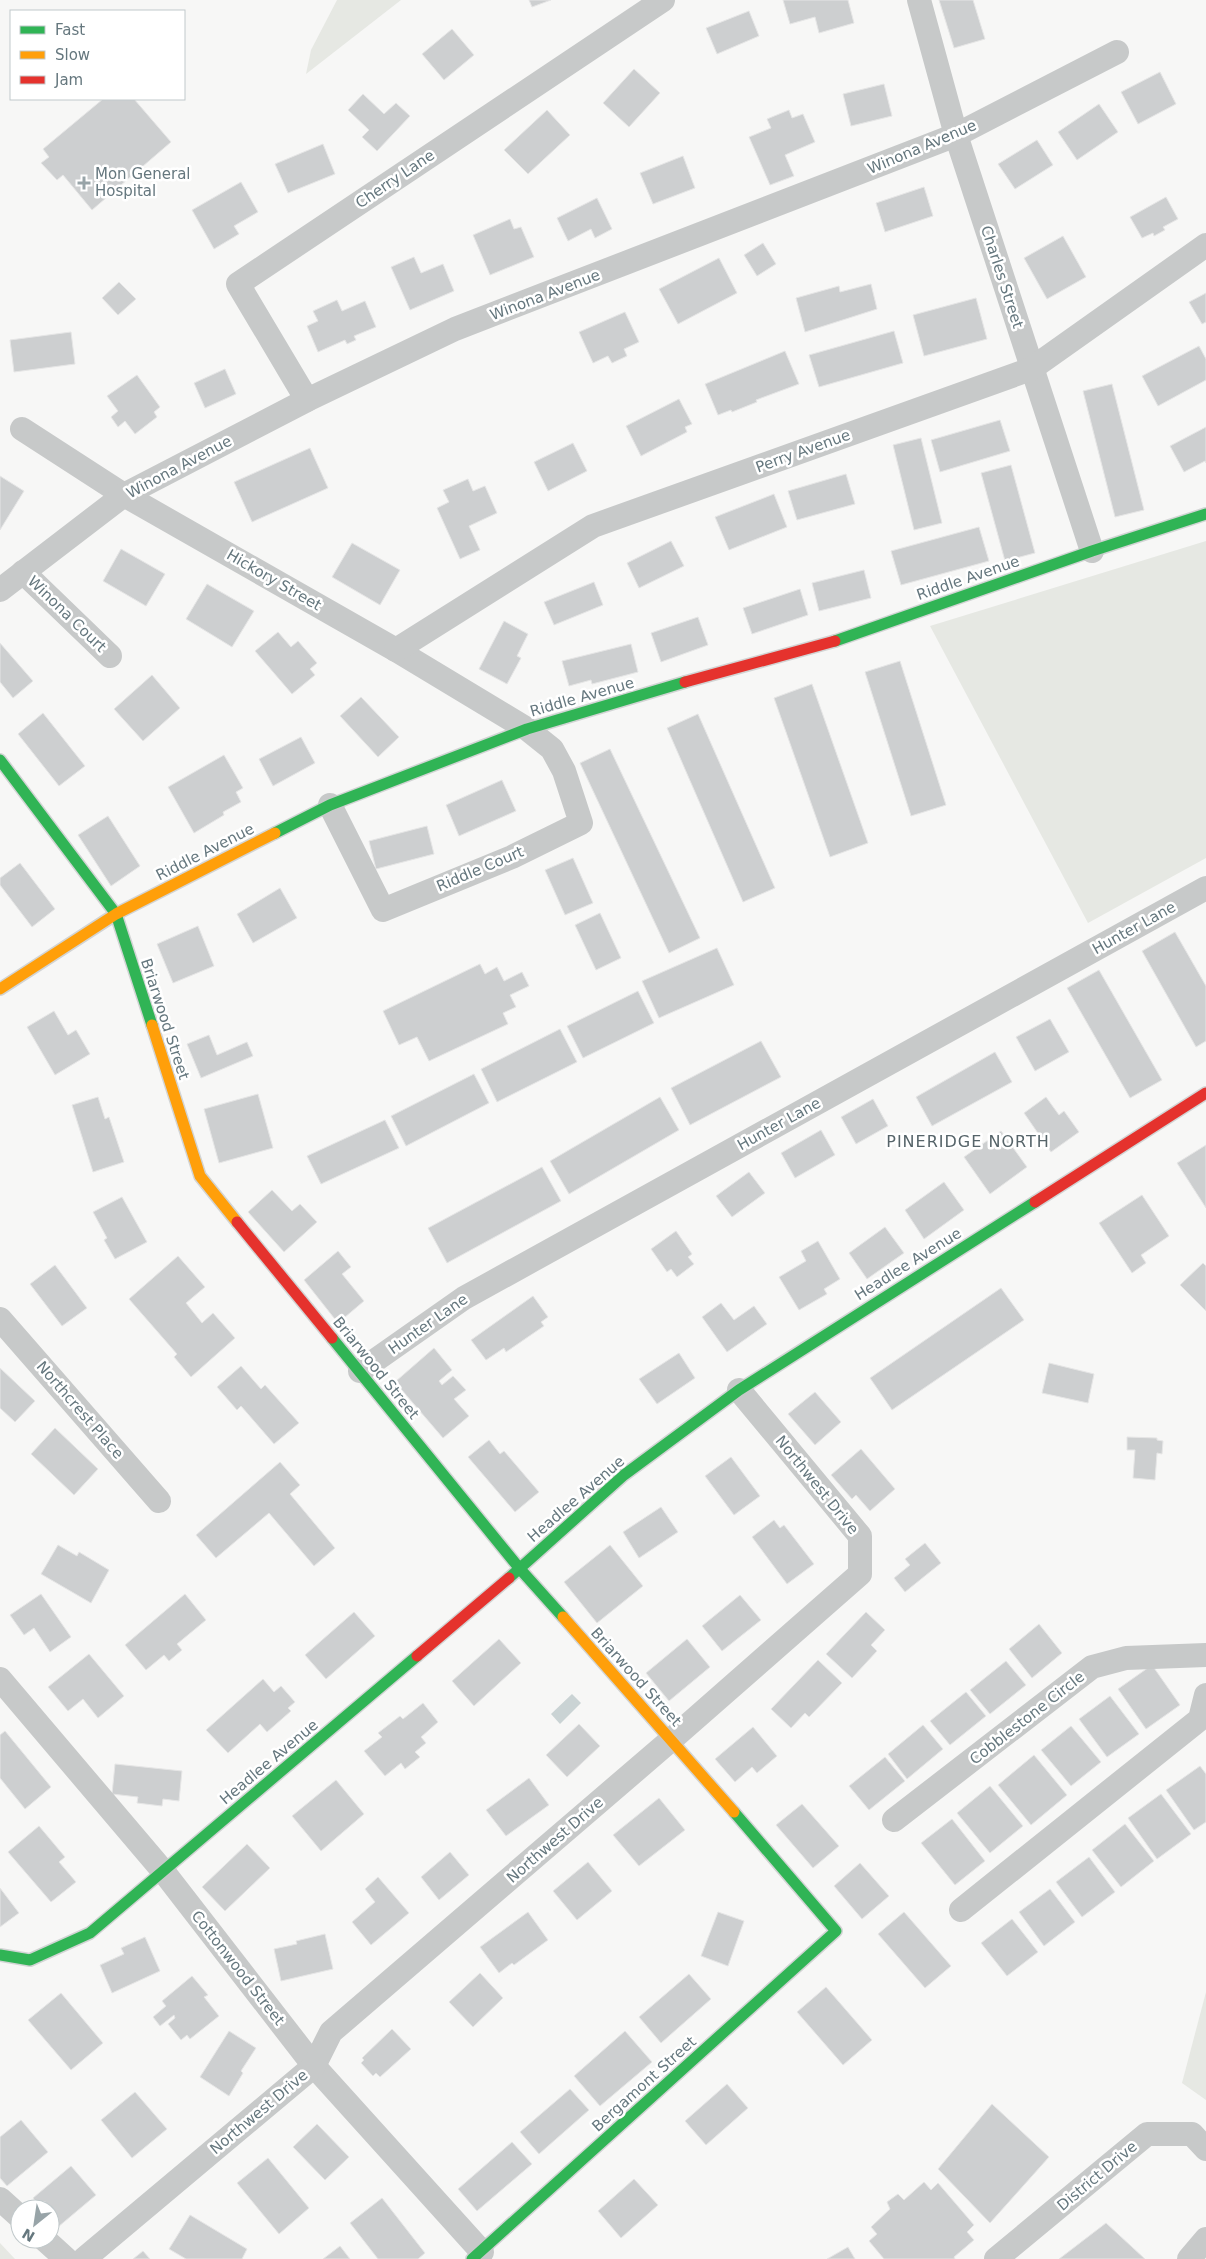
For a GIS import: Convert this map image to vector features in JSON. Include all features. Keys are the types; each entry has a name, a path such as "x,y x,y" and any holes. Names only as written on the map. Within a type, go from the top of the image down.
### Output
{"street":[{"name":"Cherry Lane","path":"307,400 238,284 663,0"},
{"name":"Charles Street","path":"919,0 956,135 1092,551"},
{"name":"Winona Avenue","path":"0,590 124,495 307,400 455,330 956,135 1118,52"},
{"name":"Perry Avenue","path":"396,650 593,526 1031,369 1206,245"},
{"name":"Hickory Street","path":"22,429 124,495 396,650 527,729"},
{"name":"Riddle Avenue","path":"0,989 116,914 330,805 527,729 748,663 826,644 1092,551 1206,514"},
{"name":"Winona Court","path":"24,572 110,656"},
{"name":"Riddle Court","path":"330,805 383,910 512,857 581,823 560,764 552,749 527,729"},
{"name":"Briarwood Street","path":"0,760 116,914 200,1176 520,1569 672,1740 836,1931"},
{"name":"Hunter Lane","path":"360,1371 464,1298 1206,888"},
{"name":"Headlee Avenue","path":"0,1956 30,1960 90,1933 520,1569 624,1475 738,1390 1206,1093"},
{"name":"Northcrest Place","path":"0,1319 159,1501"},
{"name":"Northwest Drive","path":"84,2259 314,2066 331,2032 672,1740 860,1574 860,1536 738,1390"},
{"name":"Cobblestone Circle","path":"894,1820 1092,1667 1126,1658 1206,1655"},
{"name":"Cottonwood Street","path":"0,1679 163,1871 314,2066 477,2255"},
{"path":"961,1910 1200,1719 1206,1695"},
{"name":"Bergamont Street","path":"477,2255 836,1931"},
{"name":"District Drive","path":"996,2259 1147,2134 1192,2134 1206,2149"},
{"path":"0,2199 10,2208"},
{"path":"1189,2259 1206,2239"},
{"path":"55,2249 66,2259"}],"shaded area":[{"path":"337,0 401,0 306,74 311,50"},
{"path":"1206,541 1206,858 1088,923 930,626"},
{"path":"572,1694 581,1703 560,1724 551,1714"},
{"path":"1206,1992 1206,2100 1182,2083"},
{"path":"0,2243 15,2259 0,2259"}],"building":[{"path":"529,0 551,0 532,7"},
{"path":"783,0 848,0 854,23 819,33 815,17 790,24"},
{"path":"939,0 973,0 985,39 954,48"},
{"path":"749,11 759,36 717,54 706,28"},
{"path":"452,29 474,55 444,80 422,54"},
{"path":"634,69 660,93 629,127 603,103"},
{"path":"1160,72 1176,104 1138,124 1121,92"},
{"path":"884,84 892,116 851,126 843,94"},
{"path":"363,94 384,114 396,103 410,116 377,151 362,137 369,130 348,110"},
{"path":"102,100 135,100 171,142 92,210 63,175 57,180 41,163 49,157 43,149"},
{"path":"1099,104 1118,132 1077,160 1058,132"},
{"path":"547,110 570,135 528,174 504,150"},
{"path":"789,110 792,118 803,114 815,142 785,155 794,176 770,185 749,137 771,128 767,119"},
{"path":"1037,140 1053,165 1015,189 998,164"},
{"path":"323,144 335,174 288,193 275,164"},
{"path":"683,156 695,188 653,204 640,173"},
{"path":"241,182 258,212 234,226 239,234 214,249 192,210"},
{"path":"924,187 933,216 885,232 876,203"},
{"path":"1166,197 1178,219 1163,227 1165,230 1154,236 1153,233 1142,238 1130,217"},
{"path":"597,198 612,229 595,238 591,229 568,241 557,218"},
{"path":"510,219 514,229 521,227 534,257 490,275 473,235"},
{"path":"1063,236 1086,277 1047,299 1024,258"},
{"path":"763,243 776,264 757,276 744,255"},
{"path":"414,257 421,273 443,264 454,291 410,310 391,267"},
{"path":"719,258 737,293 678,324 659,289"},
{"path":"119,282 136,299 118,315 102,298"},
{"path":"871,284 877,309 805,332 796,298 839,286 840,292"},
{"path":"1206,293 1206,322 1202,324 1189,302"},
{"path":"976,298 987,339 924,356 913,315"},
{"path":"337,300 342,311 365,301 376,327 354,336 356,340 347,344 345,340 318,352 307,326 318,321 313,311"},
{"path":"625,312 639,342 624,349 627,356 612,363 608,356 593,363 579,332"},
{"path":"894,331 903,363 819,387 809,355"},
{"path":"71,332 75,364 14,372 10,340"},
{"path":"1199,346 1206,359 1206,380 1158,406 1142,376"},
{"path":"785,351 799,384 756,400 757,402 732,412 731,410 718,415 705,384"},
{"path":"225,369 236,394 205,408 194,383"},
{"path":"137,375 160,407 154,412 157,417 135,434 125,421 118,427 111,417 118,411 107,396"},
{"path":"1112,384 1144,510 1115,517 1083,391"},
{"path":"679,399 692,424 685,427 687,432 641,456 626,426"},
{"path":"1000,420 1010,451 940,472 931,440"},
{"path":"1206,427 1206,463 1205,461 1184,472 1170,446"},
{"path":"921,438 942,523 914,530 893,445"},
{"path":"573,443 587,471 548,491 534,462"},
{"path":"310,448 328,488 252,522 234,482"},
{"path":"1011,465 1035,553 1005,561 981,473"},
{"path":"846,474 855,504 797,520 788,491"},
{"path":"0,476 24,491 0,530"},
{"path":"468,479 473,491 485,486 497,513 469,526 480,550 460,559 437,508 449,502 443,490"},
{"path":"774,494 787,527 729,550 715,517"},
{"path":"979,527 989,561 901,585 891,551"},
{"path":"671,541 684,566 639,588 627,563"},
{"path":"352,543 400,570 380,605 332,577"},
{"path":"121,549 165,574 146,606 103,581"},
{"path":"864,570 871,598 819,611 812,583"},
{"path":"594,582 603,605 554,625 544,602"},
{"path":"207,584 254,611 232,647 186,619"},
{"path":"800,589 808,615 752,634 743,608"},
{"path":"698,617 708,645 661,662 651,633"},
{"path":"504,621 528,634 517,656 521,658 507,684 479,669"},
{"path":"278,632 291,647 298,641 317,663 310,669 315,675 292,694 255,651"},
{"path":"0,643 33,681 13,698 0,682"},
{"path":"631,644 638,672 592,684 591,680 569,686 562,661"},
{"path":"900,661 946,805 911,816 865,672"},
{"path":"152,675 180,708 143,741 114,709"},
{"path":"812,684 868,843 830,857 774,698"},
{"path":"361,697 399,737 378,757 340,716"},
{"path":"43,713 85,766 59,786 18,734"},
{"path":"698,714 775,888 743,902 667,728"},
{"path":"301,737 315,763 273,786 259,759"},
{"path":"610,749 700,938 669,953 580,763"},
{"path":"224,755 243,788 236,792 241,802 223,812 224,815 194,833 168,787"},
{"path":"502,780 516,811 459,836 446,805"},
{"path":"108,816 140,866 111,886 78,835"},
{"path":"427,826 434,854 376,869 369,841"},
{"path":"573,858 593,903 565,915 545,870"},
{"path":"20,863 55,909 32,927 0,885 0,878"},
{"path":"280,888 297,918 253,943 237,914"},
{"path":"600,913 621,958 596,970 575,925"},
{"path":"198,926 214,966 173,983 157,944"},
{"path":"1175,932 1206,986 1206,1041 1196,1047 1142,951"},
{"path":"717,948 734,985 659,1018 642,981"},
{"path":"480,964 485,974 497,967 504,981 522,972 529,986 510,995 516,1007 503,1013 508,1024 429,1061 417,1037 399,1045 383,1011"},
{"path":"1099,970 1162,1080 1130,1098 1067,988"},
{"path":"638,991 654,1023 583,1058 567,1026"},
{"path":"54,1011 68,1035 76,1030 90,1054 55,1075 27,1027"},
{"path":"1050,1019 1069,1052 1035,1071 1016,1037"},
{"path":"560,1029 577,1062 497,1102 481,1069"},
{"path":"209,1035 217,1055 247,1042 253,1056 201,1078 187,1044"},
{"path":"761,1041 781,1077 690,1125 671,1088"},
{"path":"995,1052 1012,1082 932,1126 916,1097"},
{"path":"474,1074 489,1103 406,1146 391,1116"},
{"path":"258,1094 273,1148 219,1163 204,1109"},
{"path":"98,1097 105,1119 109,1117 124,1162 93,1172 72,1105"},
{"path":"660,1097 679,1130 569,1194 550,1161"},
{"path":"1046,1097 1059,1115 1064,1111 1079,1132 1051,1152 1024,1113"},
{"path":"873,1099 888,1126 856,1144 841,1117"},
{"path":"385,1120 399,1148 321,1184 307,1156"},
{"path":"821,1130 835,1155 795,1178 781,1153"},
{"path":"1001,1131 1027,1167 990,1194 964,1157"},
{"path":"1206,1145 1206,1208 1177,1163"},
{"path":"542,1167 561,1201 447,1263 428,1228"},
{"path":"749,1172 765,1193 732,1217 716,1196"},
{"path":"944,1182 964,1210 924,1239 905,1210"},
{"path":"272,1190 292,1211 300,1204 317,1222 284,1252 248,1212"},
{"path":"1142,1195 1169,1236 1141,1255 1146,1263 1132,1273 1099,1223"},
{"path":"122,1197 147,1242 115,1259 104,1240 107,1238 93,1212"},
{"path":"885,1227 904,1253 867,1279 849,1253"},
{"path":"676,1231 692,1254 688,1257 694,1264 677,1277 671,1269 667,1272 651,1249"},
{"path":"818,1241 840,1279 824,1289 827,1294 799,1310 779,1277 806,1261 801,1251"},
{"path":"338,1251 351,1267 342,1274 364,1301 338,1323 304,1280"},
{"path":"178,1256 205,1287 186,1303 202,1323 213,1313 235,1338 191,1377 174,1357 177,1354 129,1299"},
{"path":"1203,1263 1206,1266 1206,1311 1180,1285"},
{"path":"55,1265 87,1308 62,1326 30,1284"},
{"path":"1001,1288 1024,1320 892,1410 870,1378"},
{"path":"533,1296 548,1317 541,1322 544,1326 506,1352 504,1348 486,1360 471,1340"},
{"path":"721,1303 734,1320 754,1306 767,1324 727,1352 702,1317"},
{"path":"434,1348 452,1370 439,1381 442,1385 453,1376 466,1390 454,1399 469,1416 443,1438 395,1382"},
{"path":"679,1353 695,1378 657,1404 639,1379"},
{"path":"1049,1363 1094,1374 1088,1403 1042,1393"},
{"path":"241,1366 261,1389 265,1385 299,1423 274,1444 241,1406 237,1410 217,1387"},
{"path":"0,1368 35,1401 15,1422 0,1408"},
{"path":"815,1392 841,1422 815,1445 788,1414"},
{"path":"55,1428 98,1469 74,1495 31,1454"},
{"path":"1127,1437 1157,1438 1157,1440 1163,1441 1162,1454 1157,1453 1155,1480 1133,1478 1135,1450 1127,1450"},
{"path":"489,1440 500,1454 504,1451 539,1492 515,1512 468,1457"},
{"path":"861,1449 895,1489 870,1511 856,1495 852,1499 831,1475"},
{"path":"731,1457 760,1496 734,1515 705,1476"},
{"path":"280,1462 300,1485 290,1494 335,1548 314,1566 269,1513 216,1558 196,1535"},
{"path":"661,1507 678,1532 639,1558 623,1532"},
{"path":"774,1520 780,1528 784,1525 814,1564 787,1584 752,1537"},
{"path":"925,1543 941,1563 905,1592 894,1578 910,1565 905,1559"},
{"path":"58,1545 77,1556 79,1552 109,1570 91,1603 41,1574"},
{"path":"610,1545 643,1586 597,1623 564,1582"},
{"path":"41,1594 71,1637 50,1652 34,1628 24,1635 10,1615"},
{"path":"185,1594 206,1620 177,1644 182,1650 169,1661 164,1655 146,1670 125,1645"},
{"path":"740,1595 761,1620 722,1651 702,1626"},
{"path":"354,1612 375,1636 326,1679 305,1655"},
{"path":"866,1612 885,1630 871,1645 877,1651 852,1678 826,1654"},
{"path":"1039,1624 1062,1653 1032,1678 1009,1649"},
{"path":"499,1639 521,1663 474,1706 452,1681"},
{"path":"687,1639 710,1667 669,1701 646,1673"},
{"path":"89,1654 124,1696 98,1718 83,1699 68,1711 48,1687"},
{"path":"818,1660 842,1683 809,1717 805,1713 791,1728 771,1709"},
{"path":"1006,1661 1026,1685 990,1714 970,1690"},
{"path":"1152,1665 1180,1705 1146,1729 1118,1689"},
{"path":"263,1679 274,1692 281,1686 295,1702 288,1708 291,1711 267,1732 260,1724 228,1753 206,1730"},
{"path":"966,1692 986,1716 950,1745 930,1721"},
{"path":"1110,1696 1139,1734 1107,1757 1079,1719"},
{"path":"423,1703 438,1722 421,1737 426,1743 415,1752 420,1757 405,1769 401,1763 385,1776 364,1751 382,1737 378,1733 400,1716 403,1719"},
{"path":"579,1724 600,1746 567,1777 546,1755"},
{"path":"923,1725 943,1749 907,1779 888,1754"},
{"path":"1071,1726 1101,1762 1071,1786 1041,1750"},
{"path":"753,1727 777,1756 757,1773 752,1767 735,1782 715,1759"},
{"path":"5,1731 51,1787 25,1809 0,1778 0,1735"},
{"path":"1034,1755 1067,1795 1031,1825 998,1785"},
{"path":"885,1757 905,1781 869,1810 849,1786"},
{"path":"115,1764 182,1771 179,1801 163,1799 162,1806 137,1803 138,1797 112,1794"},
{"path":"1200,1766 1206,1774 1206,1822 1194,1830 1166,1790"},
{"path":"529,1778 549,1805 506,1836 486,1810"},
{"path":"336,1780 364,1814 321,1851 292,1816"},
{"path":"990,1786 1023,1826 990,1853 957,1813"},
{"path":"1161,1794 1191,1834 1157,1859 1128,1818"},
{"path":"659,1798 685,1830 639,1866 613,1835"},
{"path":"802,1804 839,1846 813,1868 776,1825"},
{"path":"952,1819 985,1861 955,1885 921,1843"},
{"path":"1125,1824 1154,1861 1121,1887 1092,1850"},
{"path":"39,1826 65,1857 59,1862 76,1882 51,1902 8,1852"},
{"path":"247,1844 270,1868 225,1911 202,1887"},
{"path":"450,1852 469,1875 439,1900 421,1877"},
{"path":"1089,1857 1115,1892 1082,1917 1056,1882"},
{"path":"588,1862 612,1891 577,1920 553,1891"},
{"path":"860,1863 889,1896 862,1919 834,1886"},
{"path":"378,1877 409,1913 371,1945 352,1922 375,1902 365,1889"},
{"path":"0,1888 19,1913 0,1927"},
{"path":"1050,1889 1075,1922 1044,1946 1019,1912"},
{"path":"528,1912 548,1940 514,1965 512,1963 499,1973 480,1947"},
{"path":"718,1912 744,1921 728,1966 701,1956"},
{"path":"904,1912 951,1966 925,1988 878,1934"},
{"path":"1012,1919 1038,1952 1007,1976 981,1943"},
{"path":"325,1934 333,1969 281,1981 274,1949 297,1944 296,1941"},
{"path":"145,1937 160,1971 112,1993 100,1965 124,1954 121,1948"},
{"path":"480,1973 503,1998 473,2027 449,2002"},
{"path":"689,1974 711,1999 661,2043 639,2017"},
{"path":"192,1976 208,1995 204,1997 219,2016 190,2039 187,2035 181,2040 168,2024 175,2018 174,2015 160,2026 153,2017 166,2006 162,2001"},
{"path":"826,1987 872,2040 843,2065 797,2012"},
{"path":"61,1993 103,2043 71,2070 28,2020"},
{"path":"392,2029 411,2049 380,2077 376,2073 373,2076 361,2063 364,2060 362,2058"},
{"path":"229,2031 256,2048 241,2071 243,2073 229,2096 200,2077"},
{"path":"625,2031 652,2062 600,2106 574,2076"},
{"path":"727,2084 748,2108 706,2145 685,2121"},
{"path":"570,2089 589,2110 539,2154 520,2132"},
{"path":"135,2092 167,2129 132,2158 101,2120"},
{"path":"992,2104 1049,2157 990,2223 938,2169"},
{"path":"21,2120 48,2152 7,2186 0,2178 0,2137"},
{"path":"317,2124 349,2157 325,2180 293,2147"},
{"path":"512,2142 532,2164 477,2211 458,2189"},
{"path":"268,2158 309,2208 279,2234 237,2183"},
{"path":"71,2166 96,2195 60,2225 60,2199 33,2198"},
{"path":"634,2179 658,2205 621,2238 598,2211"},
{"path":"924,2182 931,2190 938,2183 974,2225 967,2232 974,2240 954,2257 955,2259 884,2259 869,2241 877,2234 871,2227 890,2209 887,2202 898,2194 904,2200"},
{"path":"382,2198 425,2253 418,2259 378,2259 350,2223"},
{"path":"190,2215 247,2249 242,2259 186,2259 169,2249"},
{"path":"1106,2223 1145,2259 1059,2259"},
{"path":"340,2246 350,2259 323,2259"},
{"path":"848,2247 855,2259 827,2259"},
{"path":"143,2251 150,2259 133,2259"}],"traffic: fast":[{"path":"835,641 1092,551 1206,514"},
{"path":"275,833 330,805 527,729 685,682"},
{"path":"0,760 116,914 152,1025"},
{"path":"509,1578 624,1475 739,1390 1035,1202"},
{"path":"332,1338 520,1569 563,1617"},
{"path":"0,1955 30,1960 90,1933 417,1656"},
{"path":"472,2259 836,1931 734,1812"}],"traffic: slow":[{"path":"0,989 116,914 275,833"},
{"path":"152,1025 200,1176 237,1222"},
{"path":"563,1617 734,1812"}],"traffic: jam":[{"path":"685,682 835,641"},
{"path":"1035,1202 1206,1093"},
{"path":"237,1222 332,1338"},
{"path":"417,1656 509,1578"}],"place":[{"name":"Mon General Hospital","path":"84,183"}],"district":[{"name":"PINERIDGE NORTH","path":"968,1141"}]}
